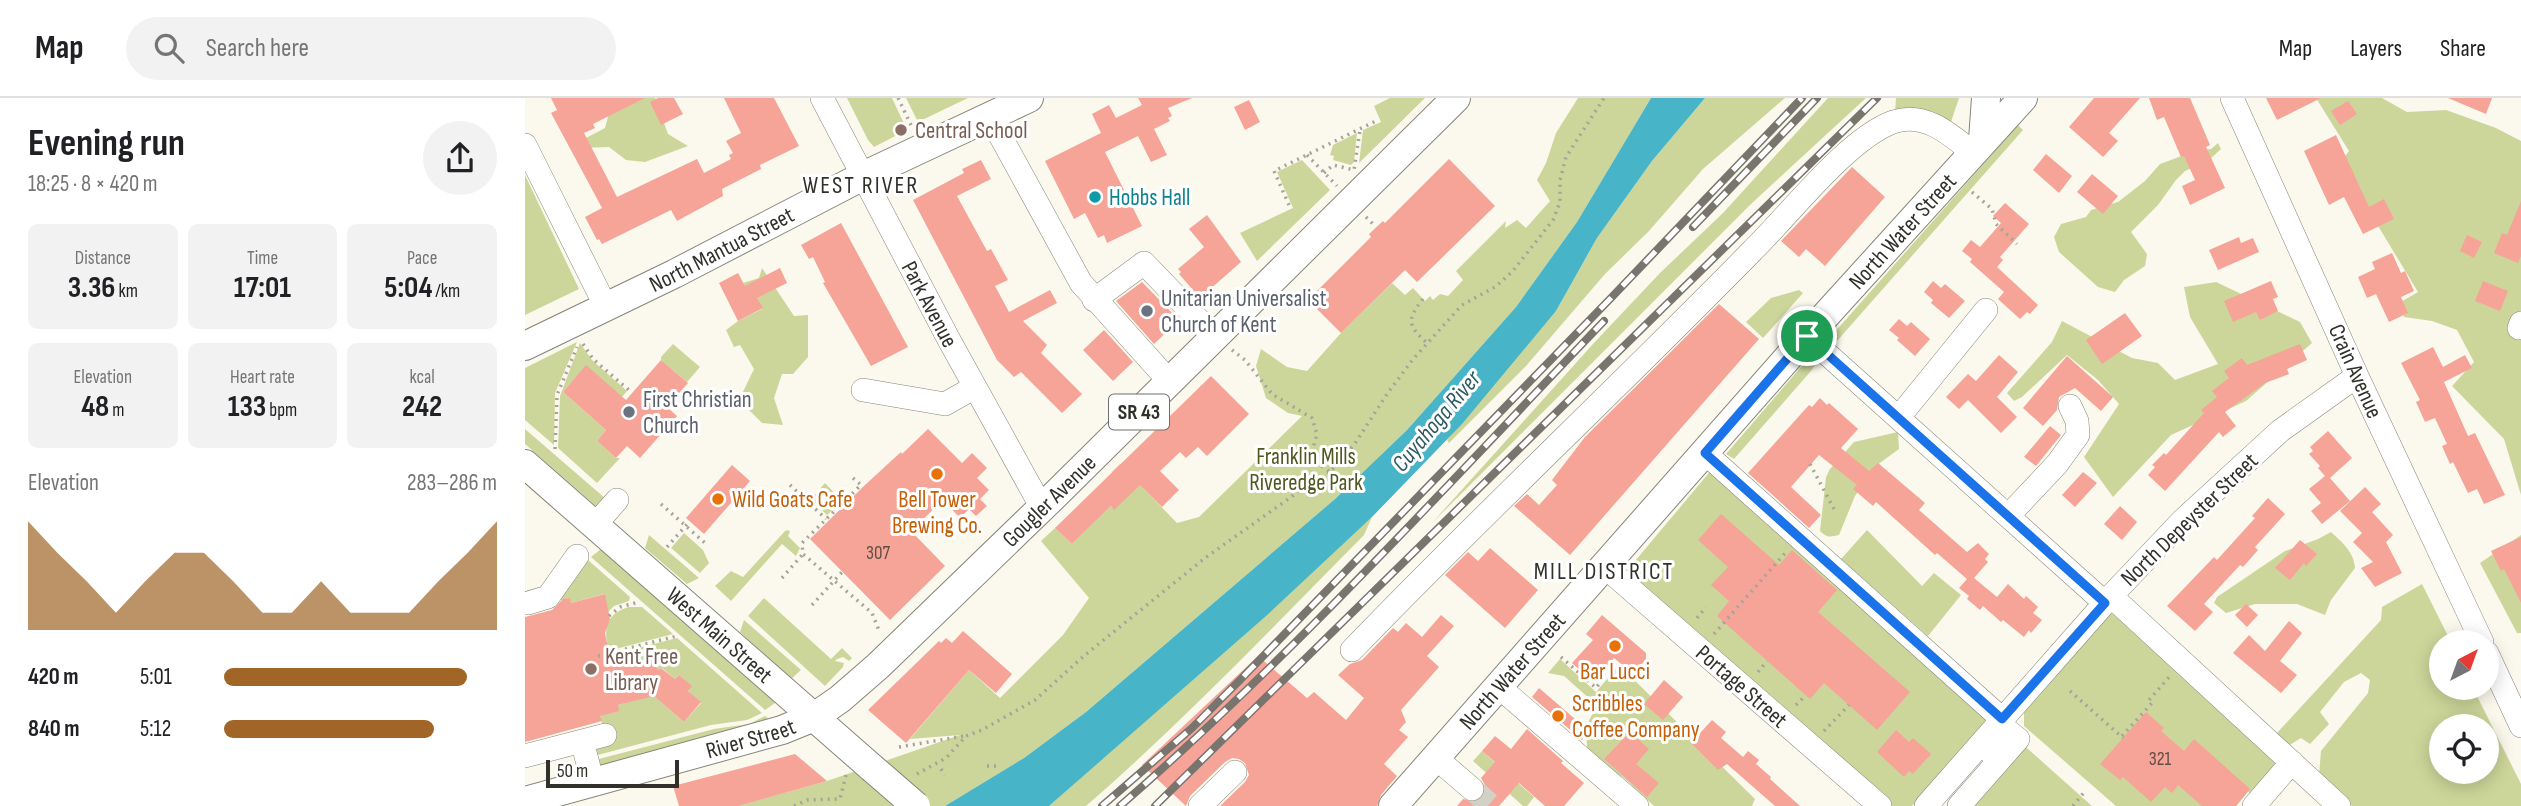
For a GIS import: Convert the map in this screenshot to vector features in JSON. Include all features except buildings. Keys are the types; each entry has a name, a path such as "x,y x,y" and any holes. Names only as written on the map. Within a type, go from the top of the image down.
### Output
{"main road":[{"name":"North Mantua Street","path":"525,346 606,307 678,282 863,176 1029,98"},
{"name":"Gougler Avenue","path":"814,717 840,699 878,666 1170,382 1224,344 1457,98"},
{"path":"1978,146 1986,98"},
{"name":"North Water Street","path":"1395,805 1807,336 2023,98"},
{"name":"West Main Street","path":"525,464 814,717 859,771 916,806"},
{"name":"River Street","path":"530,802 782,730 814,717"}],"street":[{"name":"Park Avenue","path":"822,98 1042,508"},
{"name":"Crain Avenue","path":"2233,98 2357,376 2476,630"},
{"path":"990,117 1081,283 1170,382"},
{"path":"1352,650 1446,552 1755,248 1834,166 1869,136 1896,121 1908,119 1922,121 1978,146"},
{"path":"525,145 606,307"},
{"path":"1094,300 1144,263 1224,344"},
{"path":"1899,417 1986,310"},
{"path":"1807,336 2008,516 2108,599 2292,762 2328,802"},
{"name":"North Depeyster Street","path":"1926,806 2108,599 2183,520 2280,431 2357,376"},
{"path":"863,390 945,404 975,387"},
{"path":"2008,516 2057,464 2078,435 2077,421 2070,406"},
{"path":"1705,453 2002,719"},
{"path":"595,525 617,500"},
{"path":"528,603 548,597 577,556"},
{"name":"Portage Street","path":"1604,566 1880,806"},
{"path":"2499,679 2521,726"},
{"path":"1499,687 1637,806"},
{"path":"1941,806 2008,731 2018,739 1959,806"},
{"path":"525,756 594,738 593,783"},
{"path":"1436,758 1472,789"},
{"path":"2254,806 2292,762"},
{"path":"1200,806 1235,772"}],"path":[{"path":"898,98 913,129"},
{"path":"899,747 966,736 1035,700 1085,655 1205,558 1301,489 1320,481 1330,472 1354,445 1401,374 1462,305 1495,287 1512,272 1553,220 1560,202 1560,180 1566,157 1604,98"},
{"path":"1289,205 1274,171 1378,120"},
{"path":"1324,173 1333,165 1354,170 1360,129"},
{"path":"1307,155 1345,194"},
{"path":"1972,192 1992,209 1996,223 2017,244"},
{"path":"1371,222 1376,228"},
{"path":"1423,299 1412,315 1411,323 1415,332 1428,344"},
{"path":"555,449 557,395 580,339 593,359 630,391"},
{"path":"1224,344 1245,360 1272,394 1312,418 1317,434 1301,489"},
{"path":"1311,458 1330,472"},
{"path":"1810,464 1834,509"},
{"path":"853,478 861,485 802,543 803,554 872,613 881,635"},
{"path":"790,485 827,519"},
{"path":"661,504 705,543"},
{"path":"667,547 690,521"},
{"path":"1714,634 1790,548"},
{"path":"782,578 803,554"},
{"path":"812,605 843,571"},
{"path":"609,616 619,607 639,602"},
{"path":"1697,618 1706,607"},
{"path":"599,656 677,636"},
{"path":"1561,657 1596,688 1605,676 1601,673"},
{"path":"1758,672 1767,661"},
{"path":"2070,691 2122,737 2152,703 2149,700 2166,681"},
{"path":"1796,705 1806,695"},
{"path":"1811,746 1849,705"},
{"path":"917,774 946,758 966,736"},
{"path":"987,765 999,765"},
{"path":"941,769 945,775"},
{"path":"794,806 807,800 840,799 841,790 859,771"},
{"path":"2073,806 2085,791"}],"green space":[{"path":"613,98 655,98 668,134 688,146 645,162 626,160 609,147 578,148 584,139 605,128"},
{"path":"847,98 892,98 907,130 874,147"},
{"path":"906,98 968,98 918,122"},
{"path":"1390,98 1425,98 1359,163 1363,130 1381,122 1374,106"},
{"name":"Franklin Mills Riveredge Park","path":"1578,98 1651,98 1577,222 1516,307 1407,430 1335,499 1086,712 1024,758 945,806 737,806 827,781 960,735 910,739 969,670 1000,698 1063,635 1089,598 1041,541 1055,528 1072,544 1111,506 1114,509 1128,489 1112,472 1120,464 1177,523 1199,517 1302,416 1288,413 1266,398 1256,366 1261,349 1287,367 1307,371 1392,283 1405,295 1413,288 1425,301 1430,296 1433,300 1440,294 1448,296 1463,280 1456,271 1506,221 1505,228 1517,220 1526,228 1550,201 1537,180 1556,133"},
{"path":"1705,98 1785,98 1703,169 1649,231 1605,274 1526,366 1449,443 1447,440 1556,311 1597,238 1652,161"},
{"path":"1828,98 1866,98 1751,204 1431,524 1593,344 1660,273 1723,213"},
{"path":"1896,98 1959,98 1951,122 1895,112"},
{"path":"2316,98 2382,98 2407,112 2446,110 2496,128 2521,141 2521,495 2504,439 2452,386 2474,362 2457,330 2432,321 2404,317 2399,303 2418,292 2340,163 2349,151"},
{"path":"2018,125 2023,130 1837,341 1833,334"},
{"path":"1357,133 1354,162 1351,165 1333,160 1334,156 1330,155 1333,145"},
{"path":"2218,143 2221,149 2209,160 2185,171 2158,205 2131,232 2147,254 2145,266 2124,280 2115,292 2098,287 2059,252 2054,237 2061,224 2086,217 2091,210 2118,202 2145,181 2160,164 2195,151 2211,149"},
{"path":"1302,160 1330,190 1257,261 1240,233 1293,208 1277,172"},
{"path":"525,175 579,289 525,315"},
{"path":"762,268 794,316 808,315 808,357 793,374 782,374 774,398 783,425 762,423 739,400 754,369 740,345 734,347 726,330 762,309 752,287 747,290 743,283 759,278"},
{"path":"2216,282 2300,322 2312,343 2246,401 2171,435 2113,497 2084,457 2119,404 2098,380 2067,355 2022,397 2014,401 2007,393 2052,342 2062,321 2132,358 2158,363 2175,380 2218,364 2190,317 2184,287"},
{"path":"1799,290 1803,293 1763,338 1746,322 1771,298"},
{"path":"577,342 555,393 554,445 525,420 525,368"},
{"path":"580,343 592,360 627,391 617,403 586,366 563,392 606,430 597,441 616,458 620,458 597,483 558,448 560,396"},
{"path":"673,344 700,367 687,382 661,360"},
{"path":"1811,358 1815,360 1815,365 1811,371 1734,459 1726,454 1800,368"},
{"path":"525,429 606,499 596,506 525,444"},
{"path":"1898,432 1899,449 1877,465 1855,496 1839,535 1829,536 1822,533 1820,531 1826,477 1830,469 1854,442"},
{"path":"1713,468 1986,714 1986,723 1912,806 1889,806 1625,573"},
{"path":"825,483 842,501 827,515 811,499"},
{"path":"1372,517 1364,535 1228,673 1122,774 1086,806 1049,806"},
{"path":"788,530 788,536 800,548 796,556 782,544 731,601 715,586 731,571 743,577"},
{"path":"1867,530 1922,586 1934,573 1961,595 1928,636 1841,559"},
{"path":"2331,532 2350,552 2355,568 2331,600 2325,615 2297,604 2255,604 2226,613 2214,603 2217,597 2285,551"},
{"path":"684,533 703,550 709,563 700,573 671,548"},
{"path":"649,535 699,578 687,584 645,548"},
{"path":"2521,535 2521,633 2517,633 2480,563"},
{"path":"601,549 775,703 765,710 591,557"},
{"path":"588,560 630,597 629,601 614,606 608,612 604,594 571,603 569,598 558,601 575,572"},
{"path":"2422,584 2445,630 2429,630 2429,700 2479,700 2486,714 2429,714 2429,784 2499,784 2499,740 2521,784 2521,806 2352,806 2319,775 2321,751 2368,693 2370,680 2361,673 2344,682 2320,712 2329,724 2310,744 2301,738 2288,746 2276,734 2381,620 2382,607"},
{"path":"764,598 831,659 842,648 852,658 849,661 843,657 835,661 844,663 843,667 825,686 748,616"},
{"path":"629,607 642,607 673,634 608,651 608,623 615,614"},
{"path":"2120,613 2260,741 2278,766 2252,794 2248,792 2236,806 2116,806 2024,726 2024,709 2107,615"},
{"path":"744,620 801,670 791,679 740,632"},
{"path":"677,638 762,713 747,720 711,725 594,756 594,748 607,743 600,716 618,705 640,699 644,687 684,722 701,703 688,691 691,686 679,675 675,679 662,668 659,670 623,664 611,655"},
{"path":"1560,659 1596,692 1619,665 1755,799 1752,806 1654,806 1624,778 1588,755 1589,722 1591,716 1600,708 1564,676 1548,673"},
{"path":"765,716 769,719 600,768 595,760 714,729 749,724"},
{"path":"2019,741 2092,806 1962,806"},
{"path":"1482,751 1534,797 1527,806 1523,806 1473,761"}],"water":[{"name":"Cuyahoga River","path":"1651,98 1705,98 1652,161 1597,238 1556,311 1462,424 1372,517 1266,616 1049,806 945,806 1024,758 1086,712 1335,499 1407,430 1516,307 1577,222"}],"tunnel":[{"path":"1472,789 1492,806"}],"railway":[{"path":"1102,806 1192,728 1240,680 1802,98"},
{"path":"1693,227 1817,98"},
{"path":"1155,806 1877,98"},
{"path":"1120,806 1184,749 1308,630 1604,321"}],"place":[{"name":"Central School","path":"901,130"},
{"name":"Hobbs Hall","path":"1095,197"},
{"name":"Unitarian Universalist Church of Kent","path":"1147,311"},
{"name":"First Christian Church","path":"629,412"},
{"name":"Bell Tower Brewing Co.","path":"937,474"},
{"name":"Wild Goats Cafe","path":"718,499"},
{"name":"Bar Lucci","path":"1615,646"},
{"name":"Kent Free Library","path":"591,669"},
{"name":"Scribbles Coffee Company","path":"1558,716"}],"district":[{"name":"WEST RIVER","path":"861,185"},
{"name":"MILL DISTRICT","path":"1604,571"}],"route":[{"path":"1807,336 2105,603 2002,719 1705,453 1807,336"}]}
